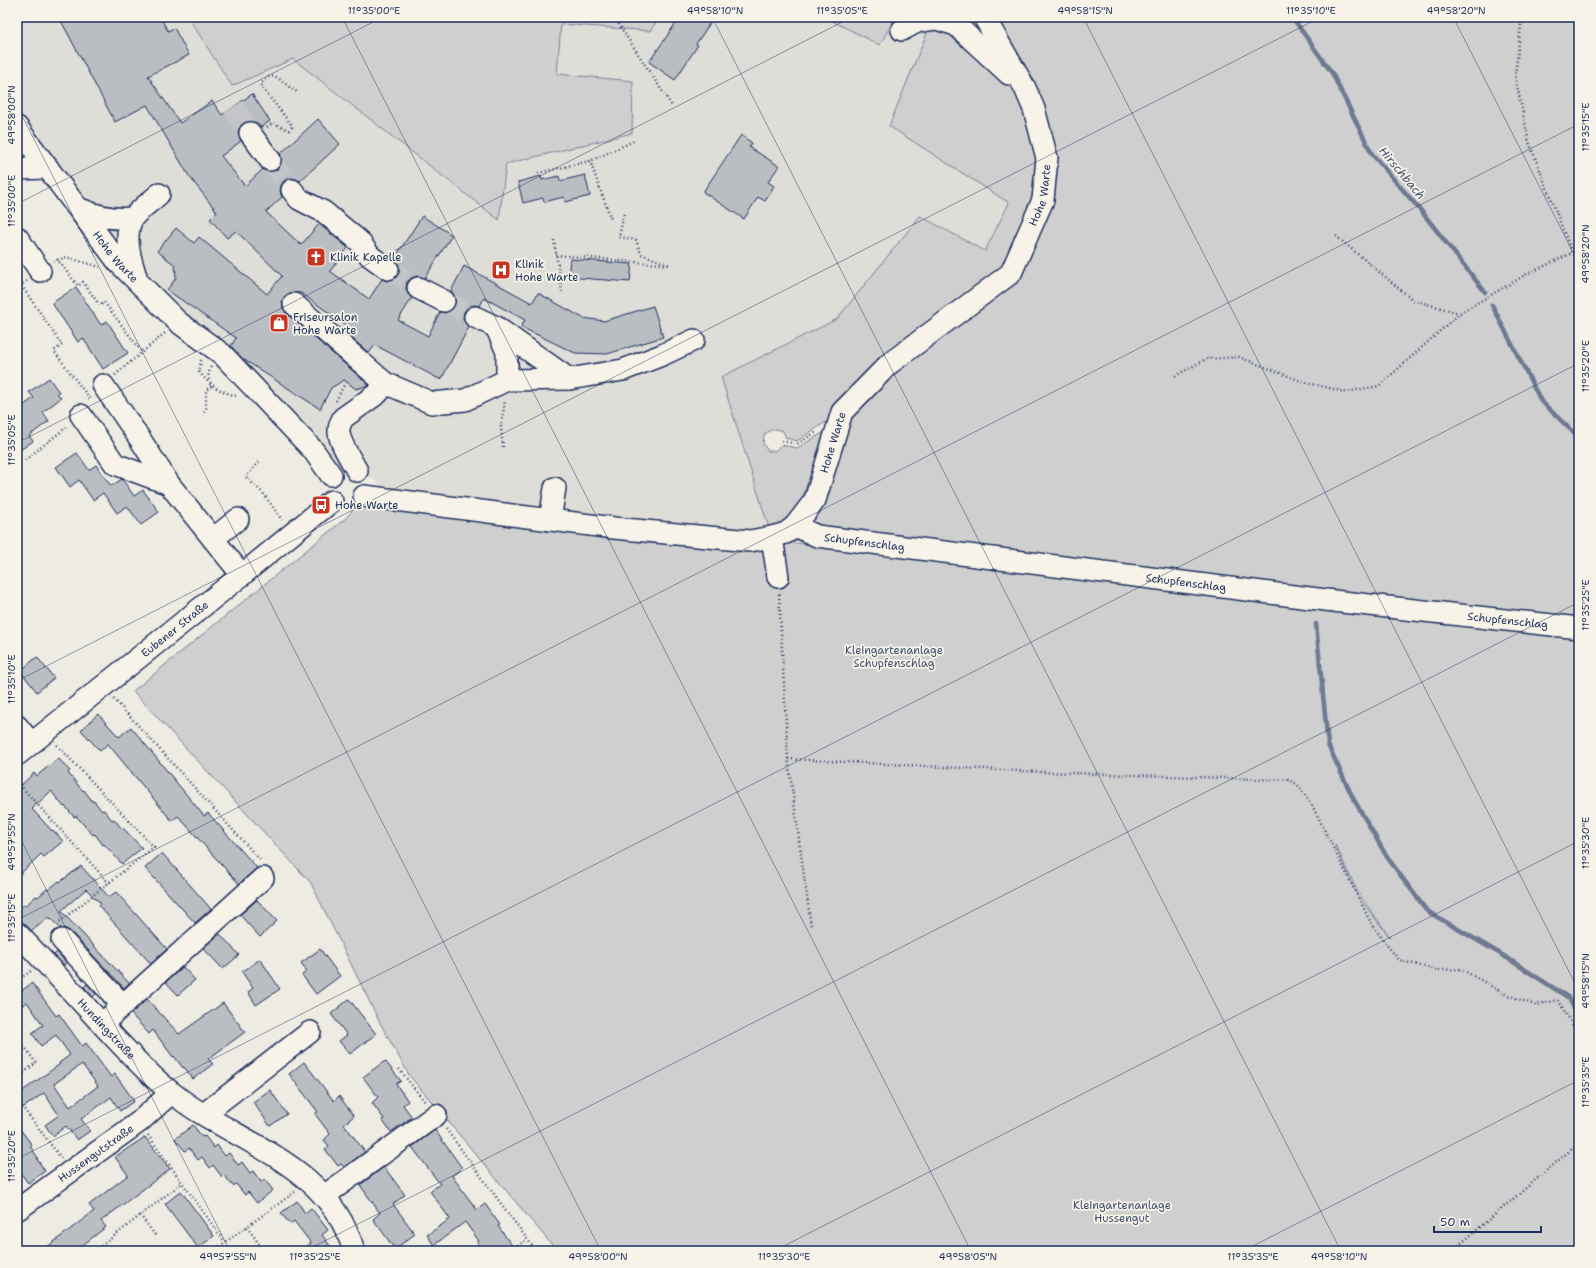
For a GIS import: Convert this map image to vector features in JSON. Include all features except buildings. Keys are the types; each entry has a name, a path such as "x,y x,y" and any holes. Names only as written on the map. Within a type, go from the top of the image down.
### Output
{"street":[{"name":"Hohe Warte","path":"364,496 550,520 750,541 772,537 786,532 795,526 815,500 842,412 889,364 1011,273 1043,200 1047,158 1034,109 1024,88 984,17"},
{"path":"902,30 918,22 936,19 956,26 1024,88"},
{"name":"Hohe Warte","path":"17,127 118,262 178,322 222,354 313,450 331,475"},
{"path":"250,133 270,160"},
{"path":"17,168 48,168"},
{"path":"292,190 299,199 324,212 359,241 370,256 388,269"},
{"path":"138,281 131,263 128,232 132,218 159,194"},
{"path":"78,208 105,218 132,218"},
{"path":"17,237 40,271"},
{"path":"418,288 444,301"},
{"path":"294,304 385,383 432,403 465,400 507,380 570,379 623,370 662,355 694,340"},
{"path":"475,317 496,328 570,379"},
{"path":"496,328 507,352 507,380"},
{"path":"357,471 343,445 338,431 340,424 343,418 378,393 385,383"},
{"path":"93,388 140,439 169,484 242,575"},
{"path":"81,415 115,464 169,484"},
{"path":"352,468 357,471 365,482 364,496 357,504 347,507 339,506 332,501 326,489 327,481 336,470 352,468"},
{"path":"550,520 555,488"},
{"name":"Eubener Straße","path":"24,749 332,501"},
{"path":"213,539 238,519"},
{"name":"Schupfenschlag","path":"795,526 816,536 1342,602 1579,628"},
{"path":"772,537 778,577"},
{"path":"17,726 24,749"},
{"path":"102,1024 122,1004 263,878"},
{"name":"Hundingstraße","path":"17,933 139,1063 171,1092 204,1114 286,1162 310,1181 324,1196 346,1230 354,1251"},
{"path":"58,933 122,1004"},
{"path":"204,1114 310,1032"},
{"name":"Hussengutstraße","path":"17,1210 138,1122 171,1092"},
{"path":"324,1196 436,1115"}],"path":[{"path":"614,17 672,106"},
{"path":"1522,17 1515,76 1529,142 1572,253 1579,258"},
{"path":"273,123 289,130 292,127 264,90 261,84 265,78 271,76 278,78 292,90 298,92"},
{"path":"538,173 590,161 634,141"},
{"path":"590,161 611,219"},
{"path":"556,255 670,265 641,254 636,240 619,237 624,213"},
{"path":"1336,236 1413,300 1460,313"},
{"path":"554,240 562,292"},
{"path":"1174,376 1206,359 1239,357 1301,381 1345,392 1379,386 1460,313 1527,274 1572,253"},
{"path":"25,460 94,406 93,388 54,350 62,345 21,285 57,259 66,257 98,268 118,262"},
{"path":"57,259 78,286 83,282 100,306 104,302 142,352"},
{"path":"93,388 142,352 178,322"},
{"path":"203,415 206,408 206,390 212,386 199,372 201,361 209,344"},
{"path":"503,448 501,427 507,380"},
{"path":"782,441 797,444 841,416"},
{"path":"259,462 246,477 263,493 283,522"},
{"path":"778,577 788,759 811,926"},
{"path":"113,699 270,871 263,878"},
{"path":"57,745 154,846 108,883 58,933"},
{"path":"788,759 1041,772 1289,780 1298,785 1312,805 1370,921 1399,960 1436,970 1461,969 1505,994 1535,1005 1558,1000 1579,1036"},
{"path":"17,782 108,883"},
{"path":"17,1036 36,1063 17,1078"},
{"path":"399,1069 436,1115 536,1251"},
{"path":"17,1100 71,1171"},
{"path":"138,1122 183,1182 225,1242"},
{"path":"1452,1251 1579,1143"},
{"path":"214,1251 310,1181"},
{"path":"95,1251 183,1182"},
{"path":"140,1215 156,1236"},
{"path":"246,1227 264,1251"},
{"path":"511,1251 527,1239"}],"shaded area":[{"name":"Klinik Hohe Warte","path":"17,17 188,17 232,86 293,59 498,220 506,164 632,133 633,81 557,74 561,23 650,31 660,17 824,17 880,45 895,17 927,33 890,126 1009,203 985,251 920,216 837,319 721,377 770,531 616,522 382,487 352,461 319,472 214,356 139,288 17,128"}],"green space":[{"path":"188,17 660,17 650,31 561,24 557,74 633,81 632,133 506,164 499,220 293,59 232,86"},
{"path":"824,17 895,17 880,45"},
{"path":"895,17 976,17 1027,109 1040,161 1034,199 1004,268 829,420 797,441 786,438 783,431 778,430 771,430 764,435 763,444 768,451 775,451 781,445 797,448 826,431 801,501 790,522 770,531 721,377 837,319 920,216 985,251 1009,203 889,126 927,33"},
{"path":"995,17 1579,17 1579,622 815,533 812,521 848,416 894,369 1017,283 1049,203 1056,160"},
{"path":"361,500 786,542 1289,598 1579,636 1579,1251 557,1251 409,1075 379,1021 311,883 133,691 346,518","holes":["1335,845 1360,896 1390,937 1358,897"]}],"waterway":[{"name":"Hirschbach","path":"1292,17 1332,73 1372,154 1422,212 1485,292"},
{"name":"Hirschbach","path":"1492,305 1541,401 1579,438"},
{"path":"1316,624 1328,745 1353,798 1387,857 1427,911 1504,956 1569,998 1579,1019"}],"tunnel":[{"path":"233,107 250,133"},
{"path":"270,160 292,190"},
{"path":"388,269 418,288"},
{"path":"444,301 475,317"}],"place":[{"name":"Klinik Kapelle","path":"316,257"},
{"name":"Klinik Hohe Warte","path":"501,270"},
{"name":"Friseursalon Hohe Warte","path":"279,323"},
{"name":"Hohe Warte","path":"321,505"}],"park label":[{"name":"Kleingartenanlage Schupfenschlag","path":"894,656"},
{"name":"Kleingartenanlage Hussengut","path":"1122,1211"}]}
